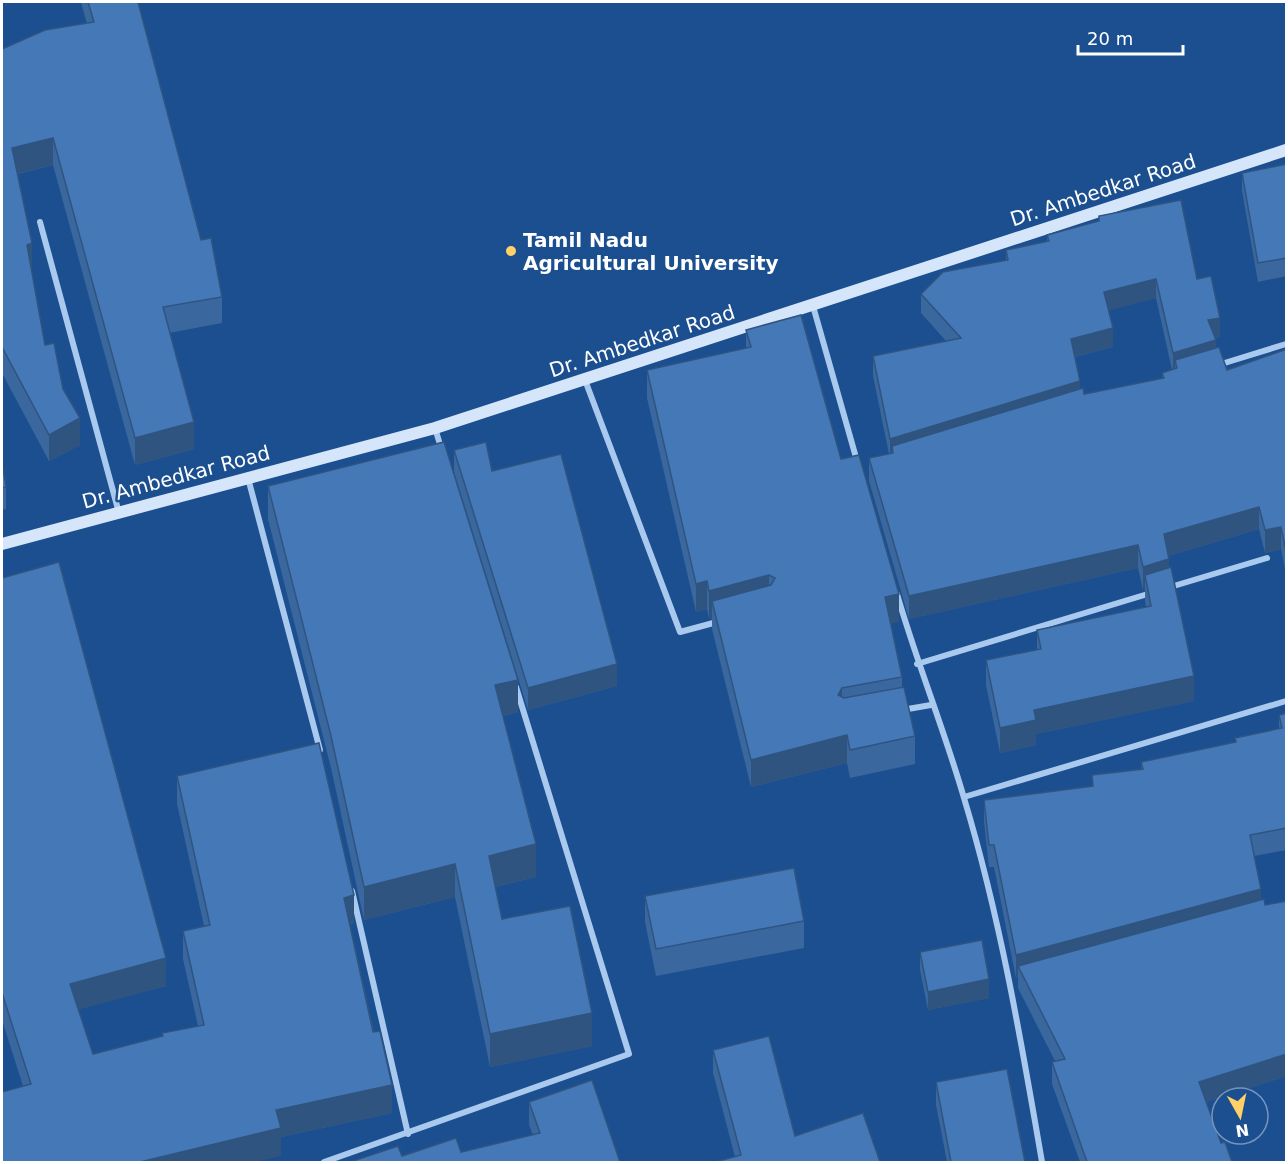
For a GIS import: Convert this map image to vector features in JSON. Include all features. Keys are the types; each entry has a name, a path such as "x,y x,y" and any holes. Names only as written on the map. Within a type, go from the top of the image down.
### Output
{"street":[{"name":"Dr. Ambedkar Road","path":"2,544 435,428 1287,150"},
{"path":"40,222 119,514"},
{"path":"813,306 861,473"},
{"path":"1208,368 1287,344"},
{"path":"585,380 680,632 725,620"},
{"path":"435,428 446,462"},
{"path":"248,478 323,764"},
{"path":"917,664 1267,558"},
{"path":"894,586 917,664 964,797 1012,984 1042,1162"},
{"path":"324,1162 408,1134 629,1053 513,678"},
{"path":"964,797 1287,701"},
{"path":"898,711 931,705"},
{"path":"350,880 408,1134"},
{"path":"1012,984 1023,981"}],"building":[{"path":"88,2 138,2 201,240 211,238 222,297 163,307 194,422 135,438 53,138 12,148 32,243 27,245 45,345 54,343 63,389 80,418 49,435 2,347 2,49 45,30 94,22"},
{"path":"1287,164 1287,258 1258,263 1242,173"},
{"path":"1181,200 1197,279 1211,276 1220,318 1208,320 1216,340 1173,353 1156,279 1104,292 1113,328 1071,339 1080,381 890,439 873,356 961,338 921,294 943,272 1008,260 1006,250 1049,241 1047,235 1099,221 1099,216"},
{"path":"801,315 841,459 859,455 899,594 885,597 902,677 842,688 838,695 844,698 904,687 915,736 850,750 847,735 751,760 712,601 771,585 775,578 769,575 709,591 707,581 696,584 647,370 751,347 746,330"},
{"path":"1219,347 1227,370 1287,349 1287,556 1281,527 1265,530 1259,507 1164,534 1169,559 1143,567 1138,545 909,596 869,458 893,453 892,446 1083,388 1084,394 1164,378 1162,373 1177,368 1175,360"},
{"path":"444,442 518,680 495,685 536,844 489,856 502,919 570,906 592,1013 490,1034 455,864 364,887 331,736 268,486"},
{"path":"486,442 492,471 561,454 617,664 528,688 454,450"},
{"path":"2,462 6,487 2,488"},
{"path":"59,562 166,958 70,984 93,1054 163,1036 162,1033 204,1025 183,931 210,925 177,776 319,743 354,895 344,898 373,1032 380,1031 392,1085 276,1110 281,1128 140,1162 2,1162 2,1092 31,1084 2,993 2,578"},
{"path":"1171,567 1194,676 1034,710 1036,720 1000,728 986,660 1041,649 1037,630 1151,606 1145,575"},
{"path":"1287,713 1287,828 1250,835 1261,889 1016,955 994,845 989,845 984,800 1093,786 1092,775 1143,769 1141,762 1236,742 1235,738 1282,728 1279,715"},
{"path":"794,868 804,921 656,949 645,896"},
{"path":"1264,899 1265,905 1287,901 1287,1054 1199,1082 1210,1112 1210,1146 1226,1146 1232,1162 1087,1162 1052,1062 1065,1059 1018,966"},
{"path":"982,940 989,979 928,992 920,952"},
{"path":"769,1036 795,1136 863,1113 880,1162 715,1162 741,1155 713,1050"},
{"path":"1007,1069 1025,1162 951,1162 936,1082"},
{"path":"592,1080 620,1162 350,1162 398,1146 402,1156 456,1138 461,1152 540,1133 529,1102"}],"place":[{"name":"Tamil Nadu Agricultural University","path":"511,251"}]}
